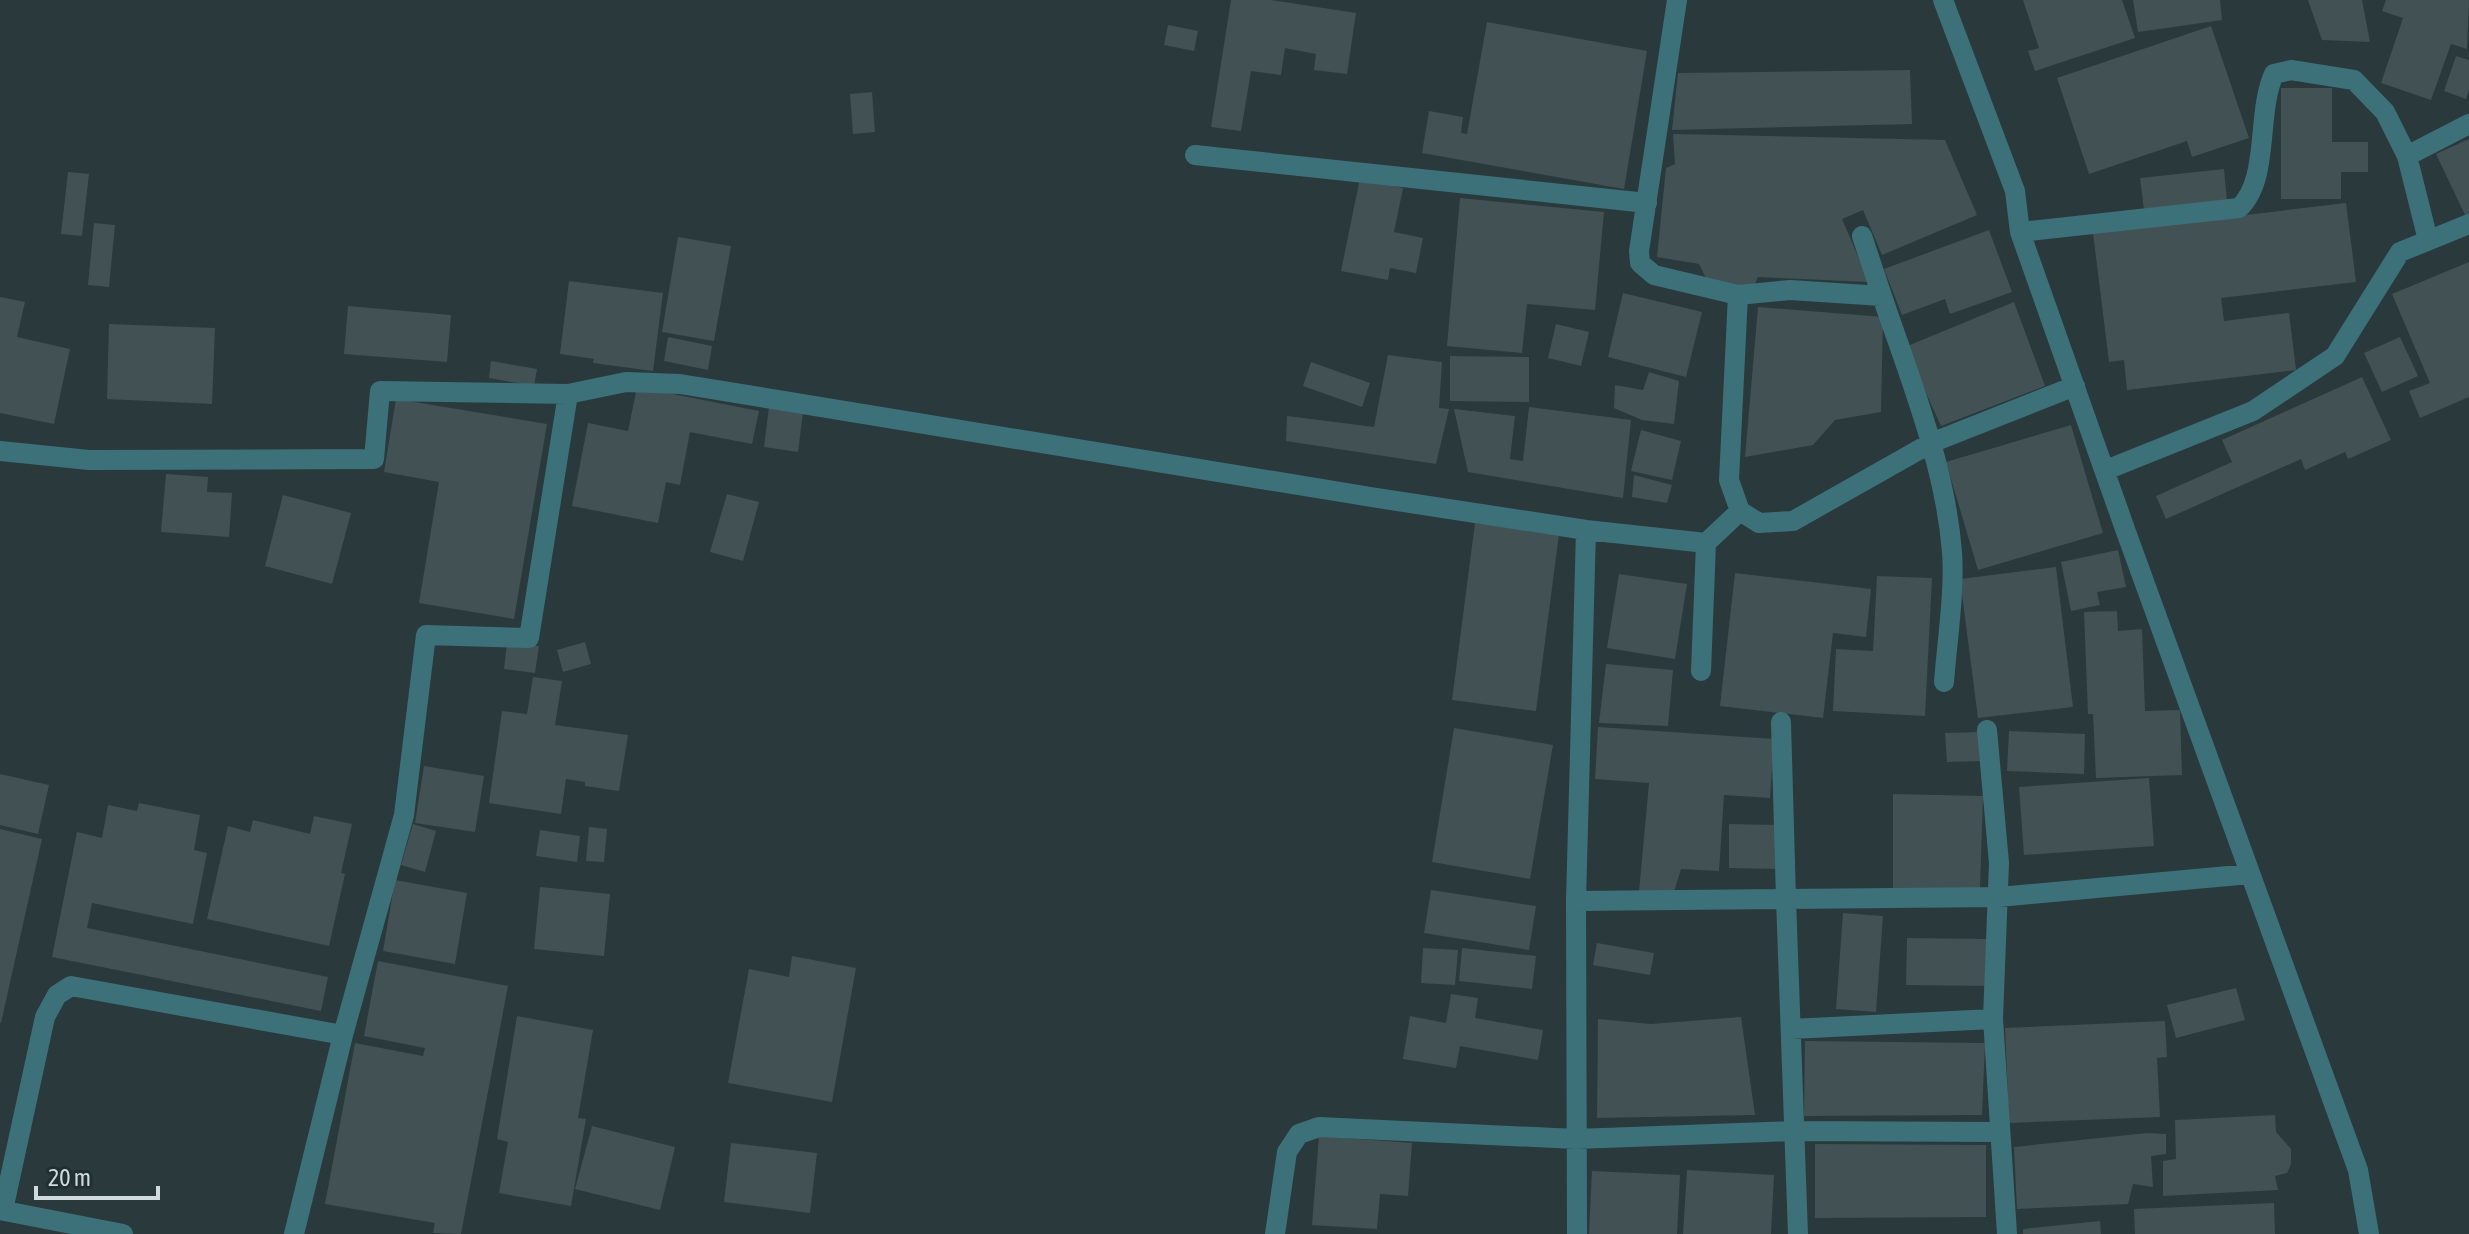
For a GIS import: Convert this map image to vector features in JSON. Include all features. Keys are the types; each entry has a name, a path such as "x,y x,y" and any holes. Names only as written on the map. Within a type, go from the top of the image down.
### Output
{"street":[{"path":"1677,0 1639,251 1640,263 1654,275 1738,295 1790,290 1882,296"},
{"path":"1943,0 2015,191 2020,232 2358,1170 2369,1234"},
{"path":"2020,232 2239,208 2250,198 2256,179 2266,90 2274,74 2291,70 2354,80 2385,112 2407,156 2428,240"},
{"path":"2407,156 2469,124"},
{"path":"1195,155 1647,203"},
{"path":"2106,470 2253,411 2335,356 2400,252 2469,224"},
{"path":"1862,236 1931,443 1952,555 1944,682"},
{"path":"1738,295 1729,480 1740,511 1759,523 1793,521 1931,443 2075,386"},
{"path":"0,451 89,460 374,459 380,391 568,394 626,382 680,384 1371,497 1586,530 1706,543"},
{"path":"294,1234 343,1035 404,815 426,635 529,638 568,394"},
{"path":"1701,671 1706,543 1740,511"},
{"path":"1577,1234 1576,901 1586,530"},
{"path":"1781,722 1798,1234"},
{"path":"1987,730 1999,863 1993,1019 2007,1234"},
{"path":"1576,901 1999,897 2250,874"},
{"path":"123,1234 2,1210 45,1017 57,995 71,986 343,1035"},
{"path":"1791,1029 1993,1019"},
{"path":"1275,1234 1287,1152 1299,1134 1319,1127 1576,1139 1794,1131 2000,1132"}],"building":[{"path":"1231,0 1271,0 1356,13 1347,74 1314,70 1316,54 1285,48 1281,75 1251,71 1241,131 1211,127"},
{"path":"2023,0 2122,0 2135,38 2035,71 2028,51 2039,48"},
{"path":"2133,0 2220,0 2222,20 2138,32"},
{"path":"2308,0 2362,0 2370,42 2322,40"},
{"path":"2386,0 2469,0 2467,49 2451,44 2431,100 2381,83 2403,18 2382,11"},
{"path":"1487,22 1647,51 1624,189 1422,153 1429,111 1463,117 1461,133 1467,134"},
{"path":"1168,25 1198,31 1194,51 1164,45"},
{"path":"2211,26 2249,138 2192,157 2187,141 2089,174 2057,78"},
{"path":"2456,56 2469,60 2466,99 2444,91"},
{"path":"1910,70 1912,124 1672,130 1678,73"},
{"path":"2281,88 2332,88 2332,142 2368,142 2368,172 2341,172 2341,199 2281,199"},
{"path":"872,92 875,132 853,134 850,94"},
{"path":"1673,134 1945,140 1977,215 1882,255 1863,210 1842,219 1869,282 1758,277 1753,288 1706,278 1699,264 1657,257 1666,168 1675,164"},
{"path":"2469,139 2469,216 2466,217 2436,154"},
{"path":"2224,169 2227,201 2144,210 2140,178"},
{"path":"68,172 89,174 82,236 61,234"},
{"path":"1360,178 1403,188 1394,232 1423,238 1416,273 1390,268 1388,280 1341,271"},
{"path":"1460,198 1604,212 1595,310 1527,304 1522,353 1447,346"},
{"path":"2346,203 2356,282 2221,298 2224,321 2289,313 2296,370 2127,390 2124,360 2109,362 2093,233"},
{"path":"94,223 115,225 109,287 88,285"},
{"path":"1989,230 2012,292 1950,314 1945,299 1902,315 1884,269"},
{"path":"678,237 731,246 714,341 662,332"},
{"path":"2469,262 2469,397 2420,418 2409,391 2430,383 2392,294"},
{"path":"569,281 663,293 653,371 593,363 594,359 560,354"},
{"path":"1623,293 1702,312 1686,377 1608,357"},
{"path":"0,297 25,302 17,337 70,349 54,424 0,413"},
{"path":"2014,302 2045,386 1941,426 1905,347"},
{"path":"348,306 451,315 447,362 344,354"},
{"path":"1758,307 1883,317 1881,412 1835,420 1813,445 1745,457"},
{"path":"109,324 215,328 212,404 107,399"},
{"path":"1556,324 1589,332 1581,366 1548,358"},
{"path":"668,337 712,346 708,370 664,361"},
{"path":"2400,337 2418,376 2382,392 2364,353"},
{"path":"1388,355 1442,362 1439,408 1449,409 1436,464 1286,441 1287,416 1374,427"},
{"path":"1450,356 1529,357 1529,402 1450,401"},
{"path":"491,361 537,369 534,386 489,378"},
{"path":"1311,362 1370,383 1362,407 1303,386"},
{"path":"1649,372 1679,381 1674,424 1642,420 1614,408 1615,385 1643,390"},
{"path":"2362,377 2391,440 2348,459 2345,452 2305,470 2301,459 2166,519 2156,496 2232,462 2222,440"},
{"path":"637,387 759,411 752,444 690,432 680,485 666,482 658,523 572,506 588,423 628,431"},
{"path":"396,399 547,424 514,619 419,603 439,482 384,472"},
{"path":"769,407 803,412 798,452 764,447"},
{"path":"1529,407 1631,420 1623,498 1468,472 1454,409 1515,416 1510,459 1523,461"},
{"path":"2071,425 2103,533 1978,570 1946,462"},
{"path":"1641,430 1681,441 1672,480 1631,471"},
{"path":"166,474 208,477 207,492 232,493 229,537 161,532"},
{"path":"1634,475 1672,485 1667,503 1632,497"},
{"path":"727,494 759,502 743,561 710,552"},
{"path":"283,495 351,513 332,584 265,566"},
{"path":"1475,523 1559,534 1536,711 1452,700"},
{"path":"2118,550 2126,587 2097,592 2100,605 2071,611 2061,562"},
{"path":"2056,567 2073,707 1978,718 1960,579"},
{"path":"1735,573 1871,589 1866,637 1833,633 1823,718 1720,706"},
{"path":"1619,574 1687,584 1675,659 1607,648"},
{"path":"1877,576 1932,578 1925,716 1833,711 1836,649 1873,651"},
{"path":"2117,611 2118,631 2142,629 2145,711 2180,710 2182,775 2096,778 2093,714 2088,714 2084,612"},
{"path":"507,642 539,646 535,673 504,669"},
{"path":"585,642 591,664 563,672 557,650"},
{"path":"1606,664 1673,670 1668,726 1599,723"},
{"path":"533,677 562,681 555,725 628,735 619,791 585,786 585,782 566,779 561,814 489,803 502,711 527,714"},
{"path":"1598,727 1774,739 1770,798 1724,795 1719,871 1681,869 1673,895 1639,892 1649,783 1595,779"},
{"path":"1454,728 1553,745 1530,879 1432,862"},
{"path":"2009,731 2085,734 2084,774 2007,771"},
{"path":"1978,732 1980,761 1947,762 1945,733"},
{"path":"424,766 484,776 475,832 415,823"},
{"path":"0,774 49,785 38,834 0,825"},
{"path":"2149,778 2154,846 2024,855 2019,787"},
{"path":"1893,794 1983,796 1980,890 1893,888"},
{"path":"139,803 200,815 194,850 207,853 193,924 92,903 87,928 328,977 321,1011 52,957 77,832 102,838 108,805 137,811"},
{"path":"314,816 352,824 329,946 207,919 228,826 250,832 253,820 310,834"},
{"path":"413,824 436,831 425,872 401,865"},
{"path":"1729,824 1780,825 1779,869 1729,868"},
{"path":"589,827 607,829 604,862 586,861"},
{"path":"0,829 42,839 1,1023 0,1022"},
{"path":"540,830 580,836 577,862 536,856"},
{"path":"395,880 467,893 455,964 383,951"},
{"path":"540,887 610,894 604,956 534,949"},
{"path":"1431,890 1536,906 1529,950 1424,933"},
{"path":"1843,913 1883,916 1876,1012 1836,1009"},
{"path":"1907,938 1989,939 1989,986 1906,985"},
{"path":"1597,943 1654,953 1650,975 1593,965"},
{"path":"1423,948 1458,950 1455,985 1421,983"},
{"path":"1462,948 1536,956 1532,989 1459,981"},
{"path":"792,956 856,968 832,1102 728,1083 749,969 789,977"},
{"path":"378,961 508,986 461,1234 433,1233 435,1223 325,1204 355,1043 423,1056 425,1048 364,1036"},
{"path":"2236,988 2245,1020 2176,1038 2167,1005"},
{"path":"1451,994 1478,998 1475,1018 1543,1030 1538,1060 1460,1046 1456,1068 1403,1059 1410,1016 1446,1023"},
{"path":"517,1016 593,1030 578,1118 586,1119 571,1206 499,1193 508,1142 497,1139"},
{"path":"1741,1017 1755,1115 1597,1118 1598,1019 1651,1024"},
{"path":"2165,1021 2167,1057 2157,1058 2160,1117 2009,1123 2005,1028"},
{"path":"1805,1041 1985,1043 1982,1115 1804,1116"},
{"path":"2275,1115 2276,1132 2291,1149 2291,1164 2287,1173 2275,1176 2278,1190 2163,1196 2163,1161 2176,1159 2175,1120"},
{"path":"592,1126 675,1147 660,1210 575,1189"},
{"path":"2147,1133 2166,1134 2166,1154 2151,1156 2153,1187 2133,1184 2128,1204 2017,1209 2014,1147"},
{"path":"1319,1136 1412,1143 1408,1196 1380,1194 1377,1229 1312,1225"},
{"path":"731,1143 817,1153 810,1213 724,1202"},
{"path":"1815,1144 1986,1145 1986,1217 1815,1218"},
{"path":"1687,1170 1774,1175 1771,1234 1683,1234"},
{"path":"1592,1171 1680,1175 1677,1234 1589,1234"},
{"path":"2274,1203 2275,1234 2135,1234 2134,1209"},
{"path":"2100,1221 2101,1234 2023,1234 2023,1229"}]}
